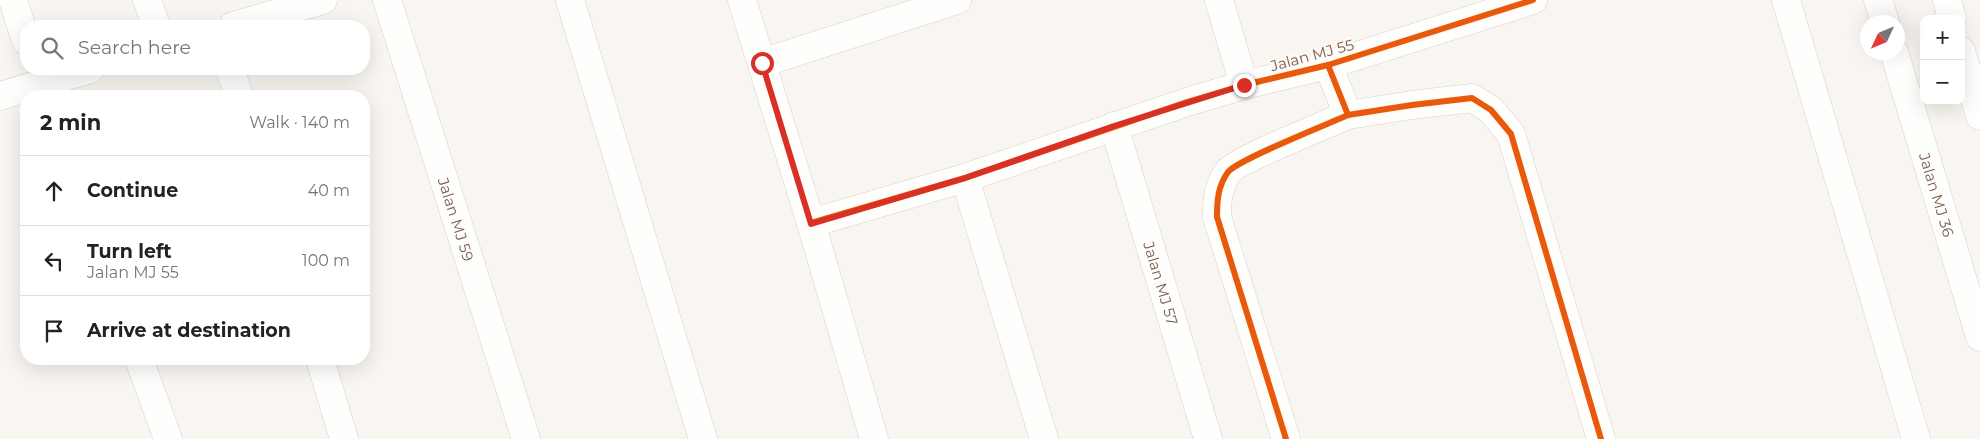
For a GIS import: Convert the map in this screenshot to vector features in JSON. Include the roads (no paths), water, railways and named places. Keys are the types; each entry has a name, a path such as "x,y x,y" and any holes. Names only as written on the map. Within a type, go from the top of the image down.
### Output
{"street":[{"path":"13,0 20,22"},
{"path":"147,0 154,20"},
{"name":"Jalan MJ 59","path":"388,0 526,439"},
{"path":"570,0 703,439"},
{"path":"742,0 811,224 874,439"},
{"path":"762,63 957,0"},
{"path":"1220,0 1244,85"},
{"name":"Jalan MJ 55","path":"811,224 965,178 1114,126 1244,85 1328,65 1533,0"},
{"path":"1786,0 1916,439"},
{"path":"1878,0 1883,15"},
{"path":"1946,0 1951,15"},
{"path":"252,20 309,2"},
{"name":"Jalan MJ 36","path":"1896,60 1980,337"},
{"path":"1964,60 1980,116"},
{"path":"1328,65 1348,116"},
{"path":"0,96 69,75"},
{"path":"232,75 237,90"},
{"path":"1286,439 1216,217 1218,193 1229,170 1258,155 1348,116 1412,105 1472,98 1492,110 1511,134 1601,439"},
{"name":"Jalan MJ 57","path":"1114,126 1208,439"},
{"path":"965,178 1044,439"},
{"path":"141,365 168,439"},
{"path":"322,365 344,439"}]}
